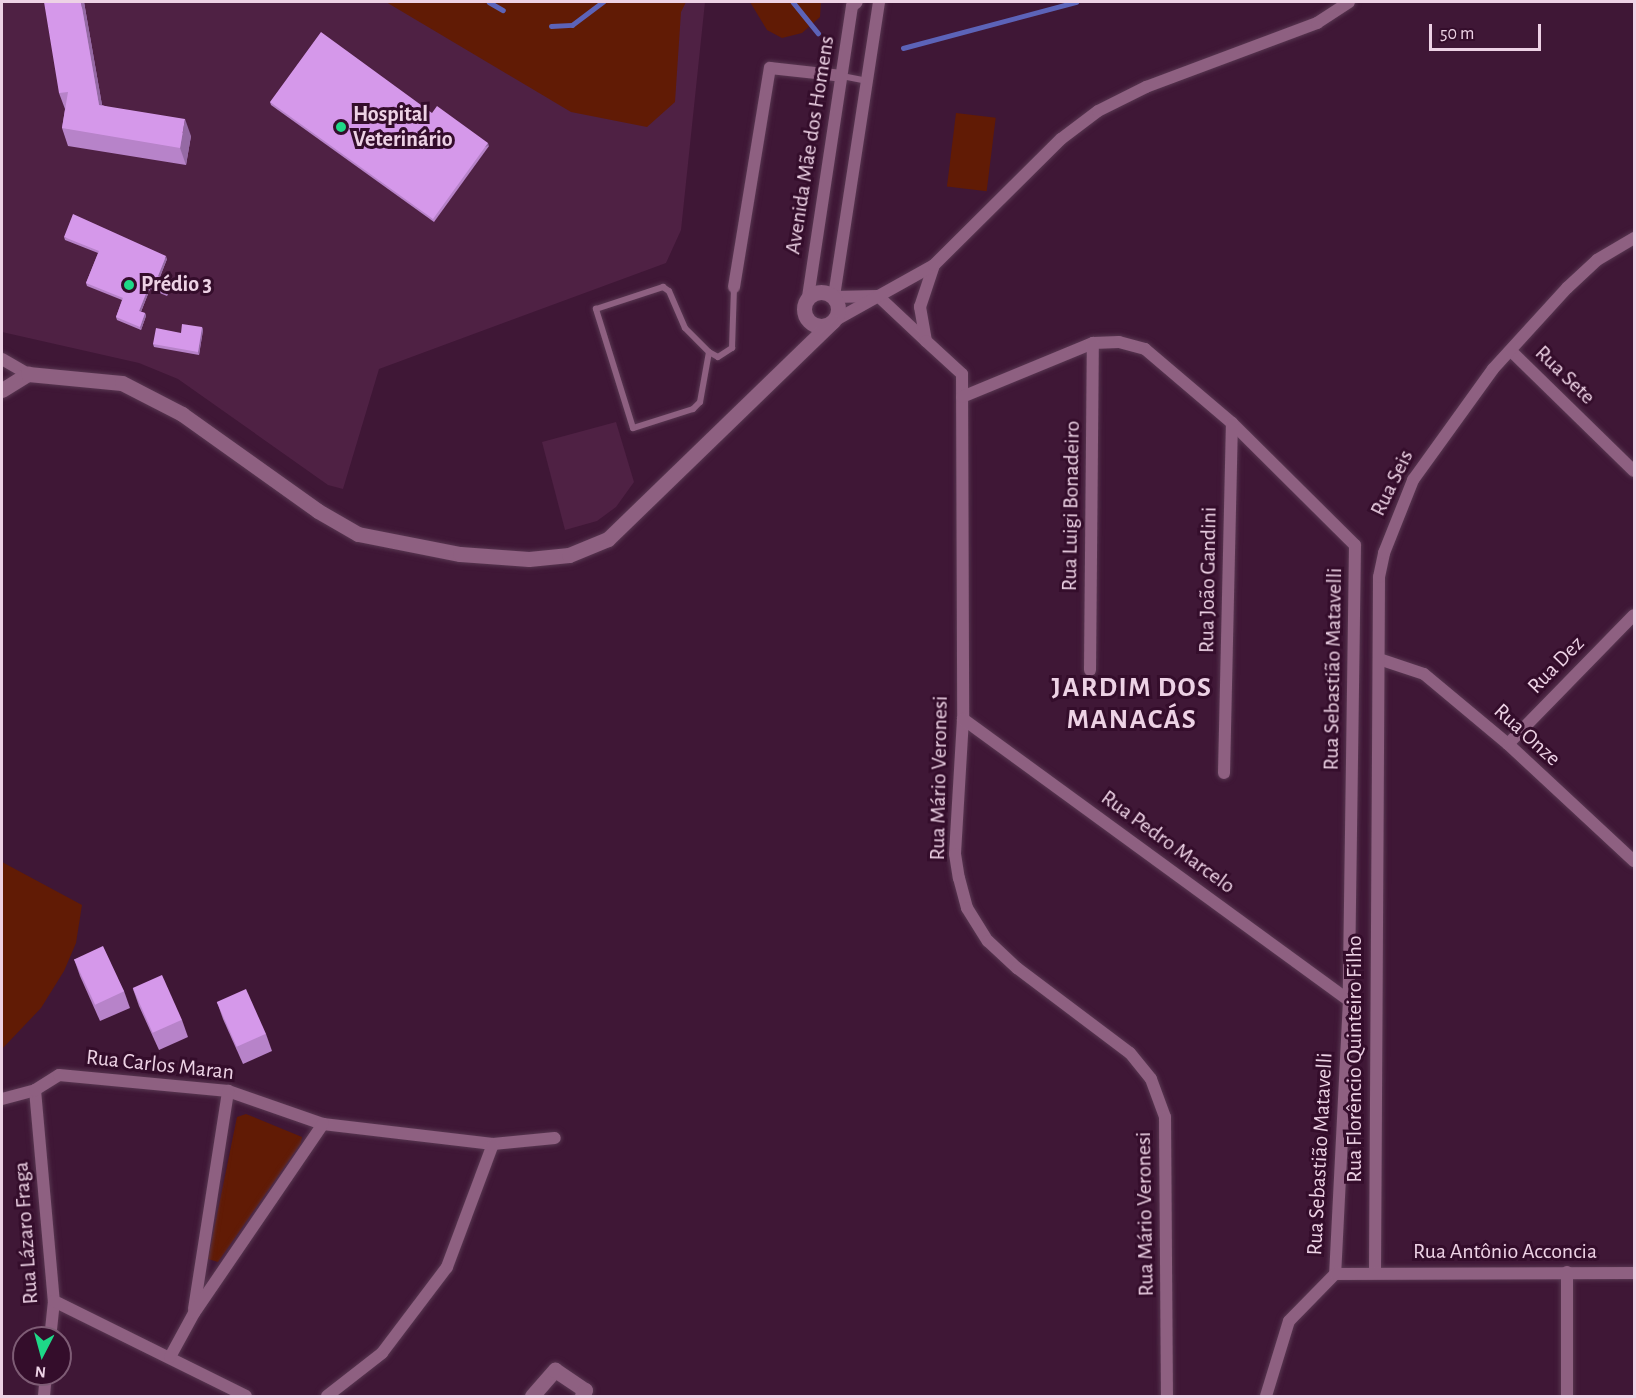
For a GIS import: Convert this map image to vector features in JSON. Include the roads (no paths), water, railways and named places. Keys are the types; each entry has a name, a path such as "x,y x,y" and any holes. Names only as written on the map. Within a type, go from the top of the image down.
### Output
{"street":[{"name":"Avenida Mãe dos Homens","path":"808,297 852,6 857,2"},
{"name":"Avenida Mãe dos Homens","path":"834,297 869,81 879,2"},
{"path":"2,359 28,374 122,383 182,414 318,511 358,534 460,554 528,559 569,555 608,539 832,322 934,265 1061,139 1098,111 1146,87 1317,23 1349,2"},
{"path":"734,287 770,68 842,76"},
{"name":"Rua Sete","path":"1635,238 1597,260 1574,281 1530,324 1512,352 1635,471"},
{"path":"926,341 920,307 934,265"},
{"path":"798,355 806,319 804,307 808,297 819,292 834,297 878,296"},
{"name":"Rua Mário Veronesi","path":"878,296 962,374 963,719 955,854 967,908 988,941 1017,968 1130,1053 1151,1078 1165,1116 1167,1396"},
{"path":"806,319 816,326 832,322 839,308 834,297"},
{"name":"Rua Sebastião Matavelli","path":"962,397 1093,343 1119,342 1145,350 1232,423 1355,545 1349,1000 1335,1274"},
{"name":"Rua Luigi Bonadeiro","path":"1090,670 1093,343"},
{"name":"Rua Seis","path":"1379,659 1379,577 1403,501 1426,458 1462,409 1512,352"},
{"path":"2,390 28,374"},
{"name":"Rua João Gandini","path":"1224,773 1232,423"},
{"name":"Rua Dez","path":"1508,744 1635,615"},
{"name":"Rua Onze","path":"1379,659 1424,674 1508,744 1635,861"},
{"name":"Rua Florêncio Quinteiro Filho","path":"1375,1273 1379,659"},
{"name":"Rua Pedro Marcelo","path":"963,719 1349,1000"},
{"name":"Rua Carlos Maran","path":"2,1099 35,1090 59,1075 228,1091 323,1124 493,1144 555,1138"},
{"name":"Rua Lázaro Fraga","path":"35,1090 54,1300 51,1326"},
{"path":"194,1313 228,1091"},
{"path":"170,1357 194,1313 323,1124"},
{"path":"327,1396 382,1353 447,1267 493,1144"},
{"path":"1567,1396 1568,1272"},
{"path":"1266,1396 1289,1321 1335,1274 1375,1273"},
{"name":"Rua Antônio Acconcia","path":"1375,1273 1635,1273"},
{"path":"54,1300 246,1396"},
{"path":"532,1396 555,1370 585,1390 582,1396"}],"lane":[{"path":"842,76 869,81"},
{"path":"709,352 698,406 633,428 596,309 663,287 669,291 685,328 709,352 718,357 732,348 734,287"}],"waterway":[{"path":"489,2 503,10"},
{"path":"551,26 572,25 603,2"},
{"path":"793,2 818,33"},
{"path":"903,48 1076,2"}],"place":[{"name":"Hospital Veterinário","path":"341,127"},
{"name":"Prédio 3","path":"129,285"}],"district":[{"name":"JARDIM DOS MANACÁS","path":"1132,704"}]}
